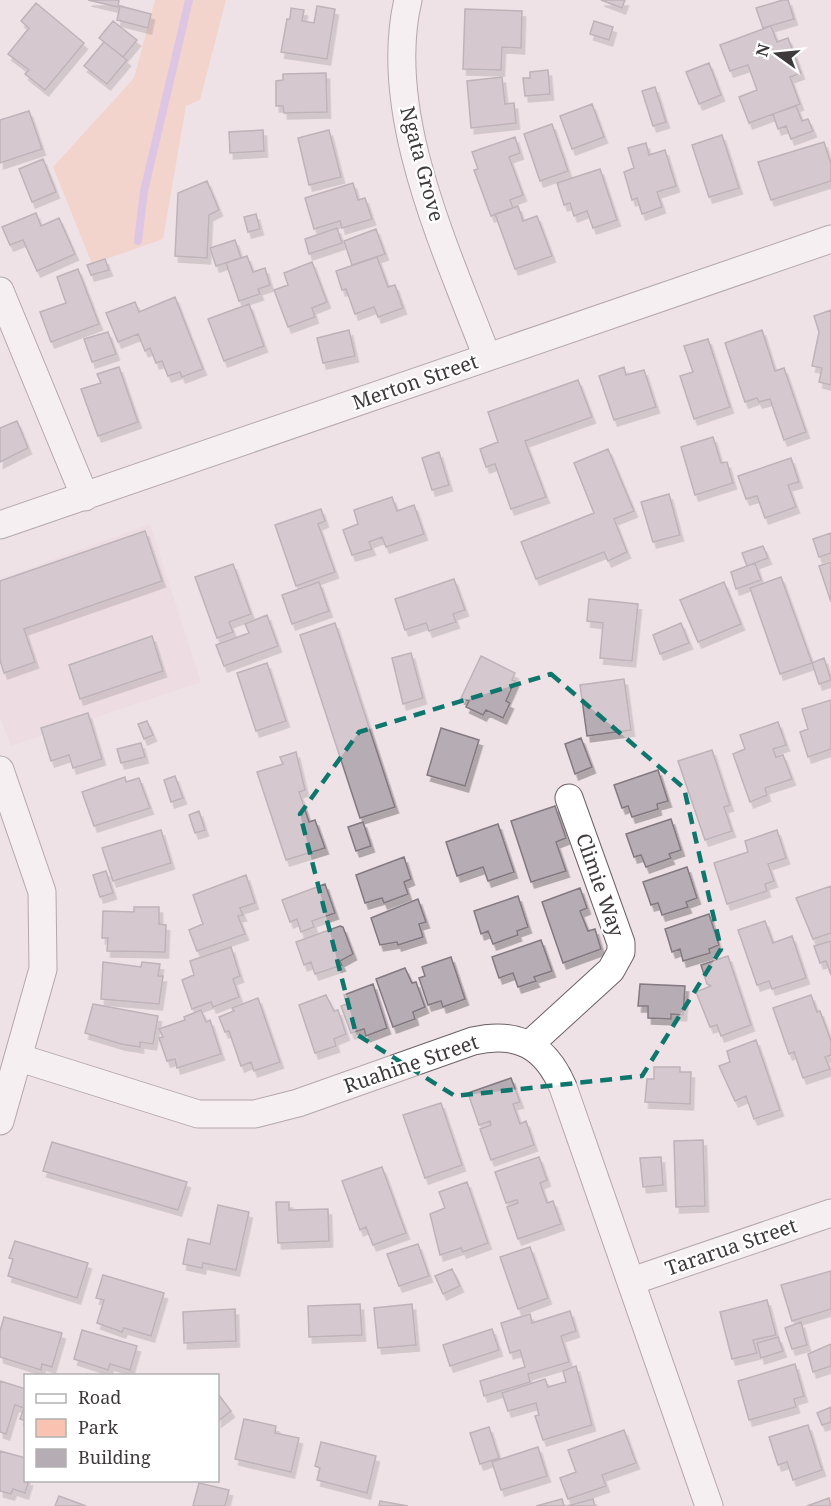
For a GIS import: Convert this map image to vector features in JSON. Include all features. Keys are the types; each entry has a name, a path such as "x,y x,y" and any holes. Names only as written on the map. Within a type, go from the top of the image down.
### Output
{"street":[{"name":"Ngata Grove","path":"408,0 402,24 405,105 425,191 487,357"},
{"name":"Merton Street","path":"0,525 831,239"},
{"path":"0,291 85,497"},
{"path":"0,770 42,892 43,969 20,1058 0,1121"},
{"name":"Climie Way","path":"530,1044 611,970 621,952 621,943 569,798"},
{"name":"Ruahine Street","path":"20,1058 198,1114 255,1114 298,1103 473,1041 494,1036 530,1044"},
{"path":"530,1044 555,1068 559,1077 709,1506"},
{"name":"Tararua Street","path":"632,1281 831,1213"}],"highlighted area":[{"path":"551,674 684,788 721,949 642,1076 455,1096 356,1034 300,814 359,732"}],"shaded area":[{"path":"150,524 201,682 11,746 0,717 0,579"}],"green space":[{"path":"155,0 226,0 200,100 186,106 163,239 92,264 53,167 134,78"}],"building":[{"path":"88,0 119,0 118,7"},
{"path":"601,0 625,0 622,8"},
{"path":"788,0 794,19 763,28 756,8"},
{"path":"36,3 84,43 45,90 25,74 29,70 8,54 29,28 21,21"},
{"path":"120,6 151,14 148,28 117,20"},
{"path":"317,6 335,9 327,59 281,52 291,8 304,10 302,21 314,23"},
{"path":"465,9 522,11 521,48 502,47 501,70 463,69"},
{"path":"113,21 137,40 123,57 99,38"},
{"path":"594,21 613,27 609,40 590,34"},
{"path":"771,26 777,42 788,38 801,73 790,77 800,104 749,123 739,97 757,90 748,65 730,71 720,45"},
{"path":"104,42 127,60 107,84 84,66"},
{"path":"709,63 721,95 699,104 686,72"},
{"path":"548,70 550,94 525,96 523,78 530,78 530,72"},
{"path":"326,73 327,112 284,113 283,106 276,106 276,81 283,80 283,74"},
{"path":"502,77 505,104 514,103 516,123 471,128 467,81"},
{"path":"655,87 666,122 653,126 642,91"},
{"path":"592,104 604,137 572,149 560,116"},
{"path":"796,106 802,121 808,119 813,131 791,139 786,126 778,129 773,114"},
{"path":"29,111 42,149 0,163 0,120"},
{"path":"552,124 568,171 540,181 524,134"},
{"path":"263,130 264,151 230,153 229,132"},
{"path":"329,130 341,177 309,185 298,138"},
{"path":"722,135 739,188 709,197 692,145"},
{"path":"515,137 520,153 509,157 523,195 510,200 513,208 491,216 474,170 478,169 472,152"},
{"path":"824,142 831,164 831,181 771,200 758,162"},
{"path":"646,143 649,155 665,150 676,186 657,192 662,207 642,214 637,198 632,200 624,172 634,168 628,148"},
{"path":"43,159 56,192 32,202 19,169"},
{"path":"600,169 617,220 593,228 587,211 574,216 570,203 564,205 557,183"},
{"path":"207,181 219,210 209,215 207,258 175,256 178,193"},
{"path":"353,183 358,200 365,198 372,219 342,228 340,221 314,229 305,198"},
{"path":"518,206 523,221 537,216 552,256 515,269 495,214"},
{"path":"36,213 41,226 59,218 75,254 37,271 23,240 10,245 2,227"},
{"path":"256,214 260,229 248,232 244,217"},
{"path":"337,228 342,243 309,254 305,239"},
{"path":"376,229 385,254 352,265 344,241"},
{"path":"235,240 241,258 216,266 210,248"},
{"path":"247,256 253,272 265,268 270,285 258,289 260,294 239,301 226,263"},
{"path":"377,257 388,287 395,285 403,308 378,317 374,307 355,314 346,289 342,290 336,271"},
{"path":"105,259 109,270 91,275 87,265"},
{"path":"312,262 327,302 312,308 315,317 288,327 274,290 288,285 284,273"},
{"path":"78,269 99,324 51,342 40,312 66,303 57,277"},
{"path":"175,297 203,369 182,377 180,372 168,376 162,361 156,363 150,348 145,351 138,334 118,342 106,313 135,302 139,312"},
{"path":"249,304 264,346 224,361 208,319"},
{"path":"831,310 831,385 819,382 822,368 812,366 819,332 814,316"},
{"path":"349,330 355,356 323,363 317,338"},
{"path":"762,330 775,371 784,368 806,432 784,440 770,399 759,402 757,398 745,402 725,343"},
{"path":"108,332 116,354 92,362 84,339"},
{"path":"708,339 730,407 694,419 680,376 693,372 684,346"},
{"path":"119,367 138,422 98,436 81,389 101,383 97,374"},
{"path":"624,367 626,375 644,370 656,407 614,420 599,376"},
{"path":"578,380 592,417 525,441 546,497 511,509 495,464 486,467 480,449 498,442 488,412"},
{"path":"17,421 28,448 0,462 0,428"},
{"path":"713,437 721,463 727,462 733,483 695,495 681,447"},
{"path":"608,449 634,511 614,519 627,552 608,561 604,552 536,579 521,542 594,513 574,463"},
{"path":"439,452 449,485 432,490 422,458"},
{"path":"791,458 799,482 788,485 796,507 765,518 757,496 746,499 738,476"},
{"path":"669,494 680,535 653,542 641,502"},
{"path":"392,497 397,511 414,505 424,534 386,547 382,537 369,542 372,549 352,555 343,530 358,524 354,510"},
{"path":"321,509 325,521 318,524 335,572 296,586 275,525"},
{"path":"145,531 162,581 24,629 35,662 4,673 0,660 0,581"},
{"path":"831,533 831,553 819,557 813,539"},
{"path":"763,546 768,558 747,566 742,553"},
{"path":"831,562 831,602 819,566"},
{"path":"755,563 761,580 736,589 731,572"},
{"path":"233,564 251,614 229,622 233,632 217,638 195,577"},
{"path":"781,577 812,663 780,674 750,588"},
{"path":"454,579 465,610 453,614 456,622 429,631 426,623 405,630 395,599"},
{"path":"319,582 329,611 292,624 282,595"},
{"path":"724,582 741,624 698,642 680,600"},
{"path":"589,599 638,604 632,661 600,658 603,623 587,621"},
{"path":"267,615 278,646 224,666 216,645 249,633 245,624"},
{"path":"335,623 395,807 360,818 300,635"},
{"path":"681,623 689,643 660,654 653,635"},
{"path":"152,636 163,671 80,699 69,665"},
{"path":"411,653 423,698 403,704 392,658"},
{"path":"481,656 515,673 512,680 515,681 506,701 510,703 503,718 486,710 483,715 466,707 469,701 461,698"},
{"path":"824,658 831,680 819,684 812,663"},
{"path":"267,663 286,721 256,731 237,673"},
{"path":"624,679 631,730 587,736 580,685"},
{"path":"831,700 831,749 808,757 800,732 808,729 802,709"},
{"path":"88,713 102,759 73,768 69,755 51,761 41,728"},
{"path":"147,721 153,735 144,739 138,724"},
{"path":"778,722 786,745 773,749 776,757 783,755 792,779 765,788 767,795 750,802 733,754 745,749 740,735"},
{"path":"441,728 479,740 465,786 427,775"},
{"path":"581,738 592,767 575,774 565,744"},
{"path":"141,743 145,757 121,763 117,749"},
{"path":"712,750 730,805 724,807 732,831 705,840 678,761"},
{"path":"296,752 305,790 299,792 309,822 315,820 325,848 286,860 257,772 283,764 280,757"},
{"path":"658,770 668,801 657,804 658,809 632,817 628,806 622,808 614,785"},
{"path":"175,776 183,798 171,802 164,780"},
{"path":"125,777 126,782 139,778 150,808 94,826 82,792"},
{"path":"555,806 566,838 556,842 566,871 531,882 511,821"},
{"path":"199,811 205,830 195,833 189,815"},
{"path":"671,819 681,850 669,854 671,858 646,867 641,855 634,857 626,834"},
{"path":"363,822 371,846 356,851 348,827"},
{"path":"498,824 514,872 488,881 483,867 457,876 446,842"},
{"path":"161,830 171,863 113,881 102,848"},
{"path":"777,830 786,858 768,864 774,881 765,884 767,891 727,904 714,863 748,852 745,841"},
{"path":"404,857 411,879 404,882 408,894 384,903 382,898 365,903 356,875"},
{"path":"687,867 697,898 686,902 688,907 662,915 658,903 651,905 643,882"},
{"path":"106,871 113,893 100,897 93,875"},
{"path":"246,875 255,903 240,908 243,915 238,916 245,934 197,951 189,930 203,924 193,895"},
{"path":"325,884 335,913 312,921 314,927 301,932 297,919 290,922 282,900"},
{"path":"831,886 831,933 813,939 796,898"},
{"path":"580,888 587,908 580,911 588,931 595,929 601,949 563,963 542,902"},
{"path":"518,896 528,927 517,931 518,935 493,944 488,931 481,934 474,911"},
{"path":"418,899 426,922 419,924 423,937 398,945 397,942 380,945 371,918"},
{"path":"134,907 159,907 159,924 166,925 165,952 107,951 108,938 102,938 103,911 134,912"},
{"path":"709,914 719,945 709,949 710,953 683,961 680,949 672,952 665,929"},
{"path":"765,921 773,943 792,936 806,978 772,989 769,981 757,985 738,930"},
{"path":"340,926 343,927 353,954 340,961 342,965 315,974 311,962 304,965 296,942"},
{"path":"541,940 552,971 534,977 536,981 518,987 513,973 499,978 492,957"},
{"path":"831,941 831,975 826,961 820,963 814,946"},
{"path":"231,947 240,976 233,979 239,997 213,1007 211,1002 192,1009 182,980 194,975 190,961"},
{"path":"728,956 751,1025 721,1036 717,1025 710,1027 696,992 711,986 707,984 701,965"},
{"path":"451,957 465,999 443,1007 441,1001 428,1005 419,978 425,976 422,967"},
{"path":"103,962 141,967 142,962 160,964 158,976 163,976 159,1004 101,999"},
{"path":"405,968 412,983 416,982 425,1007 413,1012 415,1019 393,1027 376,979"},
{"path":"373,984 387,1028 366,1036 364,1029 351,1033 341,1006 347,1004 344,995"},
{"path":"640,984 685,986 683,1015 671,1014 671,1019 648,1018 648,1006 638,1006"},
{"path":"326,995 334,1011 338,1010 346,1034 334,1039 336,1046 315,1053 299,1005"},
{"path":"811,995 817,1012 820,1011 831,1041 831,1055 825,1057 830,1069 803,1078 794,1052 789,1054 773,1008"},
{"path":"258,998 280,1062 254,1071 251,1062 241,1066 229,1031 225,1032 219,1017 234,1011 232,1008"},
{"path":"93,1004 158,1016 153,1044 140,1042 140,1047 121,1044 85,1033"},
{"path":"201,1010 206,1022 210,1020 221,1054 177,1068 175,1059 167,1061 159,1038 163,1037 159,1029 185,1020 184,1017"},
{"path":"756,1040 780,1110 754,1119 746,1096 735,1101 719,1066 730,1062 727,1051"},
{"path":"654,1067 680,1067 680,1072 691,1072 690,1104 645,1102 647,1079 654,1079"},
{"path":"511,1078 520,1102 513,1104 520,1124 526,1121 534,1145 491,1160 480,1129 491,1125 490,1121 479,1125 468,1093"},
{"path":"441,1103 462,1165 425,1178 403,1115"},
{"path":"703,1140 705,1206 676,1207 674,1141"},
{"path":"52,1142 187,1182 178,1210 43,1171"},
{"path":"539,1157 547,1180 540,1183 547,1203 553,1201 561,1224 518,1239 507,1207 518,1203 517,1200 506,1203 495,1172"},
{"path":"661,1157 663,1185 643,1187 640,1158"},
{"path":"382,1167 406,1233 373,1245 366,1227 360,1230 342,1181"},
{"path":"467,1182 488,1243 463,1252 461,1248 440,1255 430,1214 445,1208 439,1192"},
{"path":"276,1202 289,1202 289,1210 328,1209 329,1241 278,1243"},
{"path":"218,1205 249,1212 236,1270 203,1263 202,1268 183,1264 188,1239 210,1244"},
{"path":"15,1241 88,1263 77,1298 8,1276 13,1259 9,1258"},
{"path":"418,1244 429,1276 399,1286 387,1254"},
{"path":"530,1247 548,1298 518,1309 500,1257"},
{"path":"452,1269 460,1286 443,1294 435,1276"},
{"path":"831,1271 831,1309 792,1321 781,1285"},
{"path":"103,1275 164,1293 151,1336 124,1328 122,1332 97,1323 104,1300 96,1298"},
{"path":"767,1300 776,1335 753,1340 757,1353 732,1359 720,1312"},
{"path":"360,1304 362,1335 309,1337 308,1306"},
{"path":"412,1304 416,1345 378,1348 374,1308"},
{"path":"235,1309 236,1341 184,1343 183,1312"},
{"path":"570,1311 576,1331 561,1336 569,1362 528,1374 530,1382 484,1396 480,1381 525,1367 520,1350 510,1353 501,1323 530,1314 532,1323"},
{"path":"4,1317 62,1333 52,1367 42,1364 41,1370 0,1357 0,1331"},
{"path":"801,1322 807,1345 792,1349 785,1328"},
{"path":"492,1329 499,1350 450,1366 443,1345"},
{"path":"82,1330 137,1346 130,1370 110,1364 108,1370 74,1359"},
{"path":"778,1337 783,1351 761,1358 757,1343"},
{"path":"831,1344 831,1366 813,1372 808,1354"},
{"path":"795,1364 804,1396 794,1399 796,1407 749,1420 738,1381"},
{"path":"576,1366 592,1425 543,1440 535,1416 539,1415 536,1403 508,1411 502,1393 545,1379 548,1387 566,1382 563,1371"},
{"path":"0,1381 24,1388 24,1408 15,1405 6,1434 0,1432"},
{"path":"219,1395 231,1411 219,1420"},
{"path":"831,1407 831,1422 822,1425 817,1413"},
{"path":"24,1408 24,1420 20,1419"},
{"path":"244,1419 276,1426 275,1433 299,1438 291,1472 235,1459"},
{"path":"808,1425 822,1470 793,1480 787,1462 778,1465 769,1437"},
{"path":"489,1427 499,1458 480,1464 470,1433"},
{"path":"624,1430 636,1463 602,1475 606,1486 568,1499 560,1478 576,1472 568,1450"},
{"path":"321,1442 376,1456 367,1493 317,1480 320,1468 315,1466"},
{"path":"538,1447 547,1476 501,1490 492,1462"},
{"path":"0,1451 24,1457 24,1482 28,1482 25,1493 13,1489 11,1494 0,1491"},
{"path":"199,1483 229,1490 225,1506 193,1506"},
{"path":"59,1496 86,1506 55,1506"},
{"path":"829,1498 831,1506 807,1506"},
{"path":"562,1499 564,1506 536,1506"},
{"path":"593,1499 595,1506 567,1506"},
{"path":"380,1501 408,1506 379,1506"}],"waterway":[{"path":"138,241 144,191 189,0"}]}
